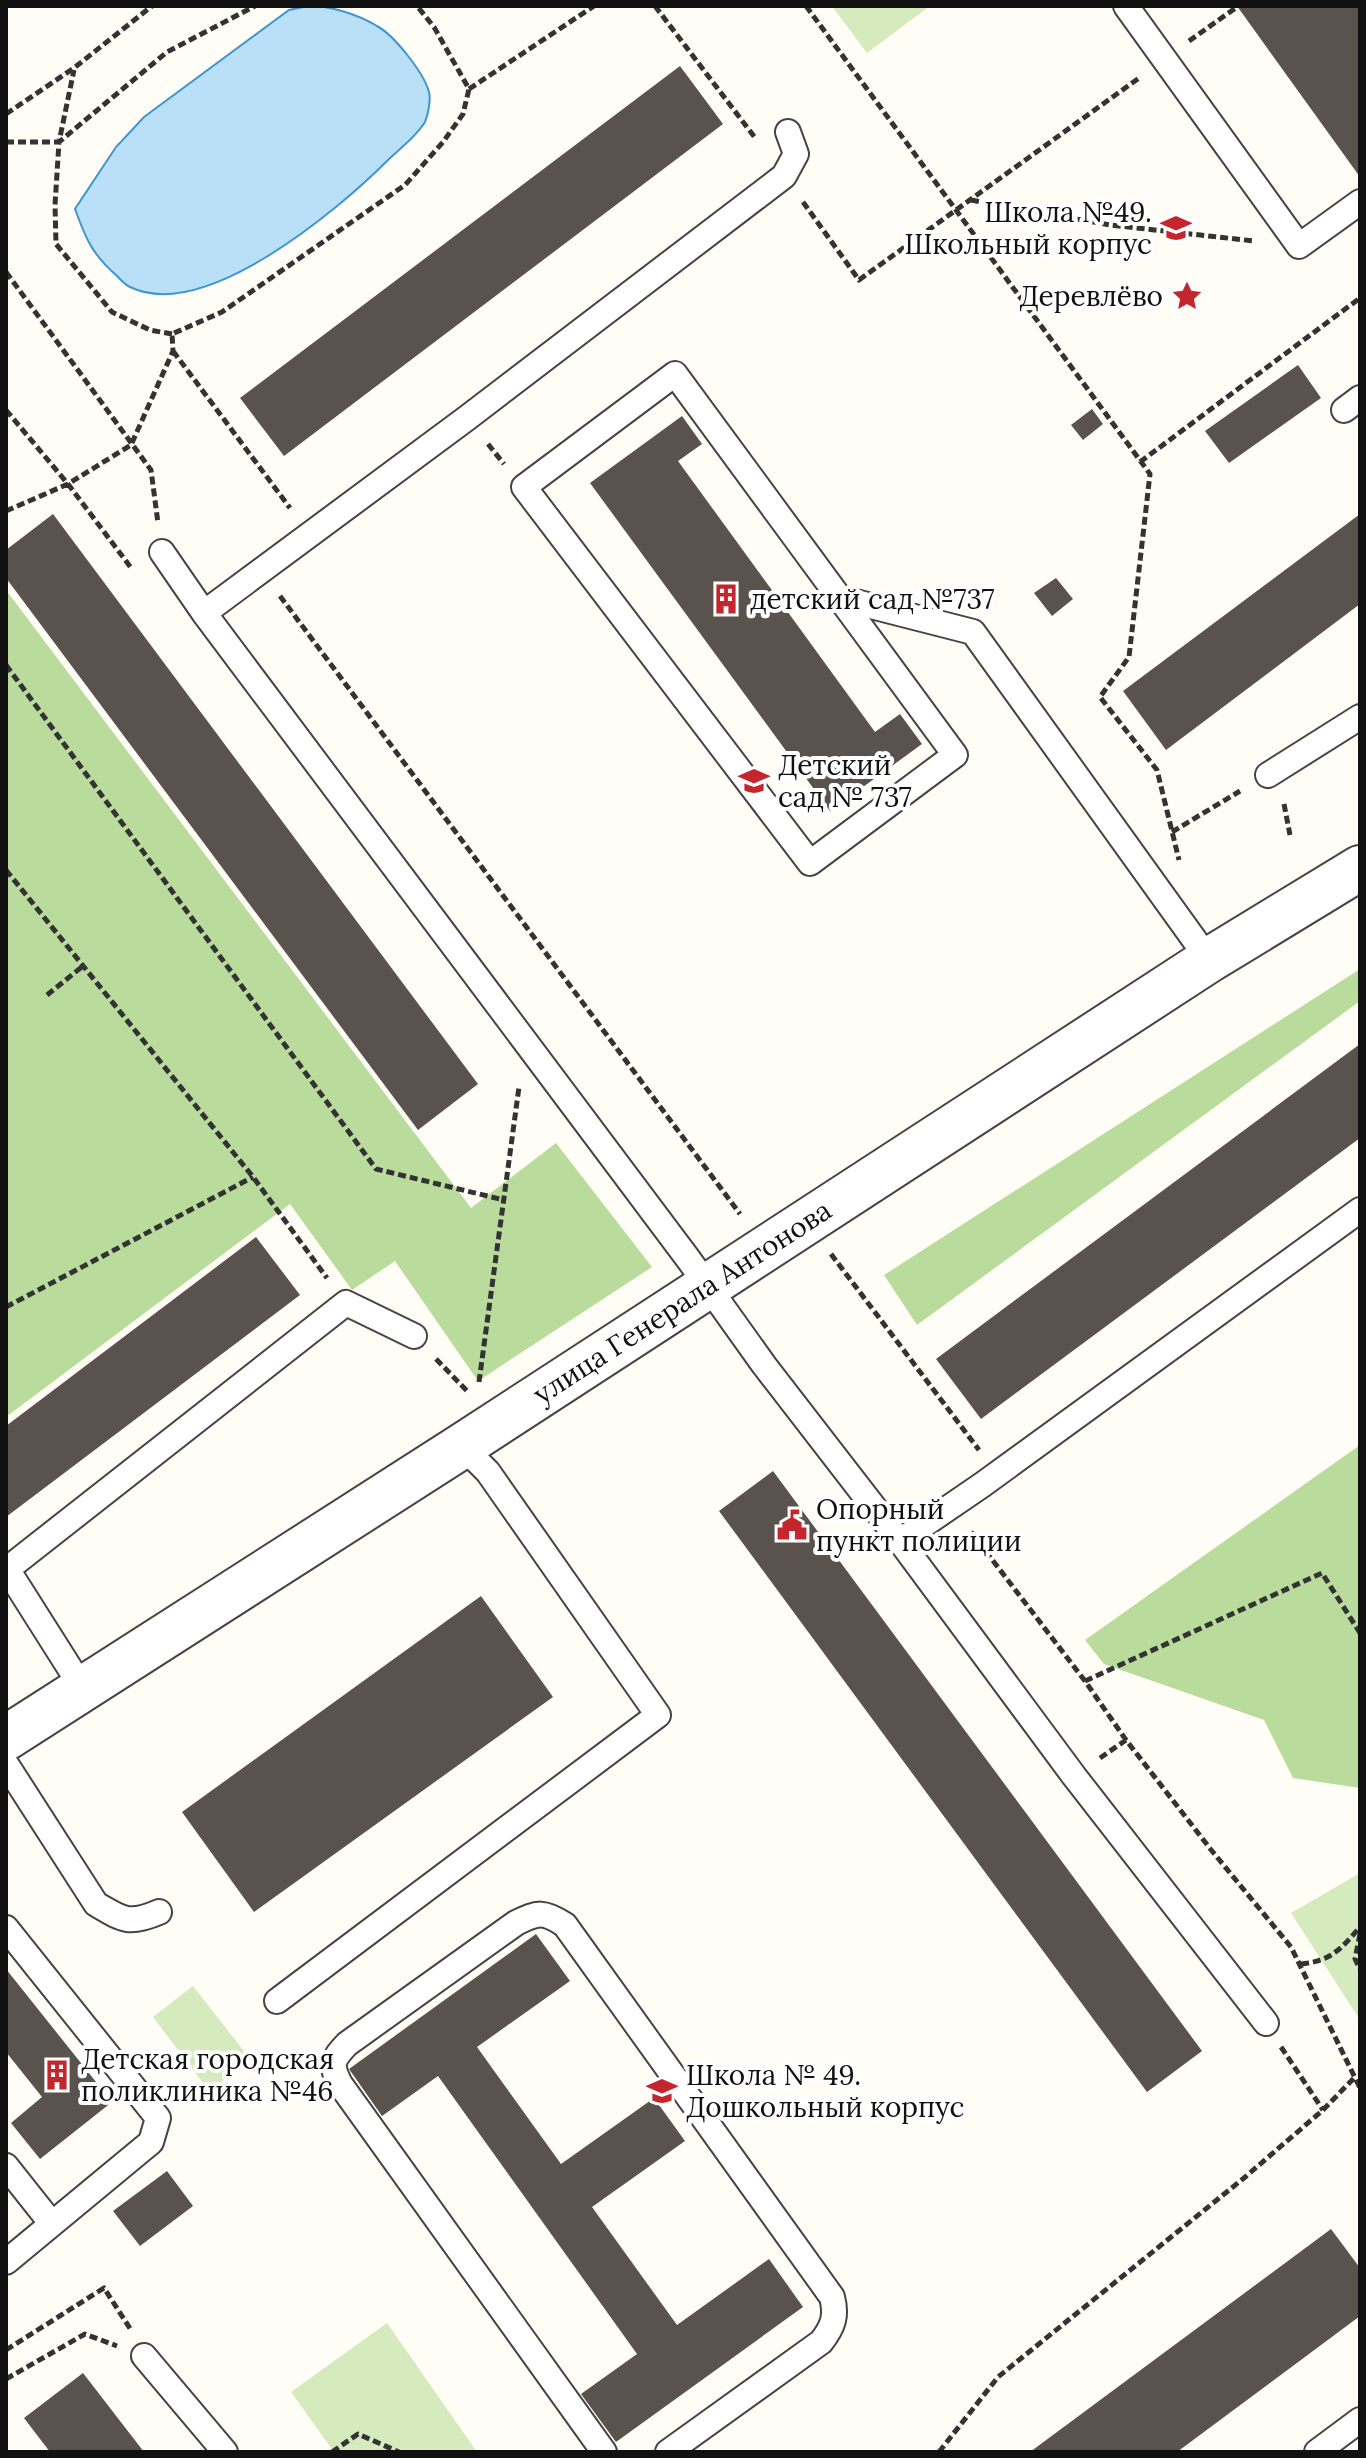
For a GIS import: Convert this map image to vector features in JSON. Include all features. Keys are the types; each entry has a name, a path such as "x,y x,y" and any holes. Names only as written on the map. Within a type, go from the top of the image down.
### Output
{"street":[{"name":"улица Генерала Антонова","path":"6,1738 462,1446 1209,960 1360,868"}],"lane":[{"path":"1126,6 1299,246 1360,202"},
{"path":"204,613 467,418 784,176 796,154 788,132"},
{"path":"840,598 955,755 810,863 524,487 675,374 840,598 973,632 1209,960"},
{"path":"162,552 204,613 729,1313 764,1365 900,1541 1074,1776 1266,2023"},
{"path":"1268,775 1360,717"},
{"path":"900,1541 1360,1210"},
{"path":"83,1689 6,1569 346,1303 414,1336"},
{"path":"277,2001 658,1715 488,1472 462,1446"},
{"path":"6,1764 96,1904 119,1918 141,1920 159,1912"},
{"path":"604,2452 333,2070 334,2057 347,2044 516,1923 534,1914 550,1915 565,1925 832,2297 835,2310 832,2329 821,2342 668,2452"},
{"path":"6,1928 158,2118 151,2142 6,2262"},
{"path":"6,2166 52,2224"},
{"path":"144,2356 225,2452"},
{"path":"1317,2452 1360,2420"}],"path":[{"path":"6,114 74,68 152,6"},
{"path":"6,142 59,142 167,52 255,6"},
{"path":"428,6 420,9 434,27 469,89"},
{"path":"74,68 59,142 56,244 112,312 150,330 172,334 222,312 405,185 463,114 469,89 594,6"},
{"path":"655,6 859,280 1237,7"},
{"path":"806,6 1150,474 1129,657 1100,697 1157,770 1183,874"},
{"path":"970,200 1110,225 1299,246"},
{"path":"6,272 151,470 162,552"},
{"path":"1140,462 1360,298"},
{"path":"6,511 68,484 131,445 173,351 172,334"},
{"path":"173,351 310,534"},
{"path":"6,410 68,484 121,555"},
{"path":"261,571 745,1221"},
{"path":"6,665 376,1169 504,1200"},
{"path":"1172,832 1268,775"},
{"path":"6,870 253,1177 346,1303"},
{"path":"47,995 83,966"},
{"path":"479,1386 520,1082"},
{"path":"6,1307 253,1177"},
{"path":"831,1253 996,1473"},
{"path":"414,1336 477,1402"},
{"path":"951,1506 1085,1681 1126,1740 1291,1947 1360,2088"},
{"path":"1085,1681 1322,1573 1360,1633"},
{"path":"1301,1964 1317,1963 1338,1952 1360,1927"},
{"path":"1360,1934 1355,1959 1360,1969"},
{"path":"1266,2023 1323,2110"},
{"path":"939,2452 998,2377 1244,2178 1323,2110 1356,2076"},
{"path":"6,2350 104,2288 128,2323"},
{"path":"6,2379 85,2334 144,2356"},
{"path":"332,2452 358,2434 399,2452"}],"green space":[{"path":"832,6 930,6 867,53"},
{"path":"6,590 471,1208 556,1143 652,1267 478,1381 395,1261 352,1290 290,1204 6,1417"},
{"path":"1360,969 1360,1001 917,1325 884,1275"},
{"path":"1360,1445 1360,1788 1293,1778 1264,1720 1104,1664 1085,1640"},
{"path":"1360,1873 1360,2020 1291,1913"},
{"path":"193,1986 251,2060 209,2091 153,2017"},
{"path":"387,2323 477,2452 334,2452 291,2392"}],"water":[{"path":"308,6 352,14 392,37 426,84 430,99 425,122 407,143 336,207 268,256 231,276 194,290 160,294 128,286 95,253 75,209 116,147 144,117 289,10"}],"building":[{"path":"1237,6 1360,6 1360,177"},
{"path":"680,66 723,124 284,456 240,398"},
{"path":"1298,365 1321,398 1229,463 1205,431"},
{"path":"1092,409 1103,424 1083,440 1071,425"},
{"name":"детский сад №737","path":"682,416 702,444 678,461 875,732 900,714 922,744 830,811 590,483"},
{"path":"53,514 478,1084 418,1130 6,578 6,550"},
{"path":"1360,514 1360,604 1166,750 1123,691"},
{"path":"1056,578 1073,599 1052,616 1034,593"},
{"path":"1360,1044 1360,1138 981,1419 936,1359"},
{"path":"256,1237 300,1295 6,1517 6,1426"},
{"path":"773,1471 1202,2051 1147,2092 719,1511"},
{"path":"481,1596 553,1697 254,1912 182,1812"},
{"path":"536,1934 570,1981 477,2047 561,2164 654,2098 685,2141 592,2207 677,2325 769,2259 803,2307 616,2442 581,2394 637,2354 438,2076 382,2116 349,2069"},
{"name":"Детская городская поликлиника №46","path":"6,1969 112,2102 40,2159 11,2123 42,2097 6,2052"},
{"path":"167,2171 193,2206 140,2246 113,2211"},
{"path":"1331,2229 1360,2268 1360,2316 1177,2452 1030,2452"},
{"path":"83,2373 144,2452 50,2452 24,2418"}],"place":[{"name":"Школа №49. Школьный корпус","path":"1176,228"},
{"name":"Деревлёво","path":"1187,296"},
{"name":"детский сад №737","path":"726,599"},
{"name":"Детский сад № 737","path":"754,781"},
{"name":"Опорный пункт полиции","path":"792,1525"},
{"name":"Детская городская поликлиника №46","path":"57,2075"},
{"name":"Школа № 49. Дошкольный корпус","path":"662,2091"}]}
